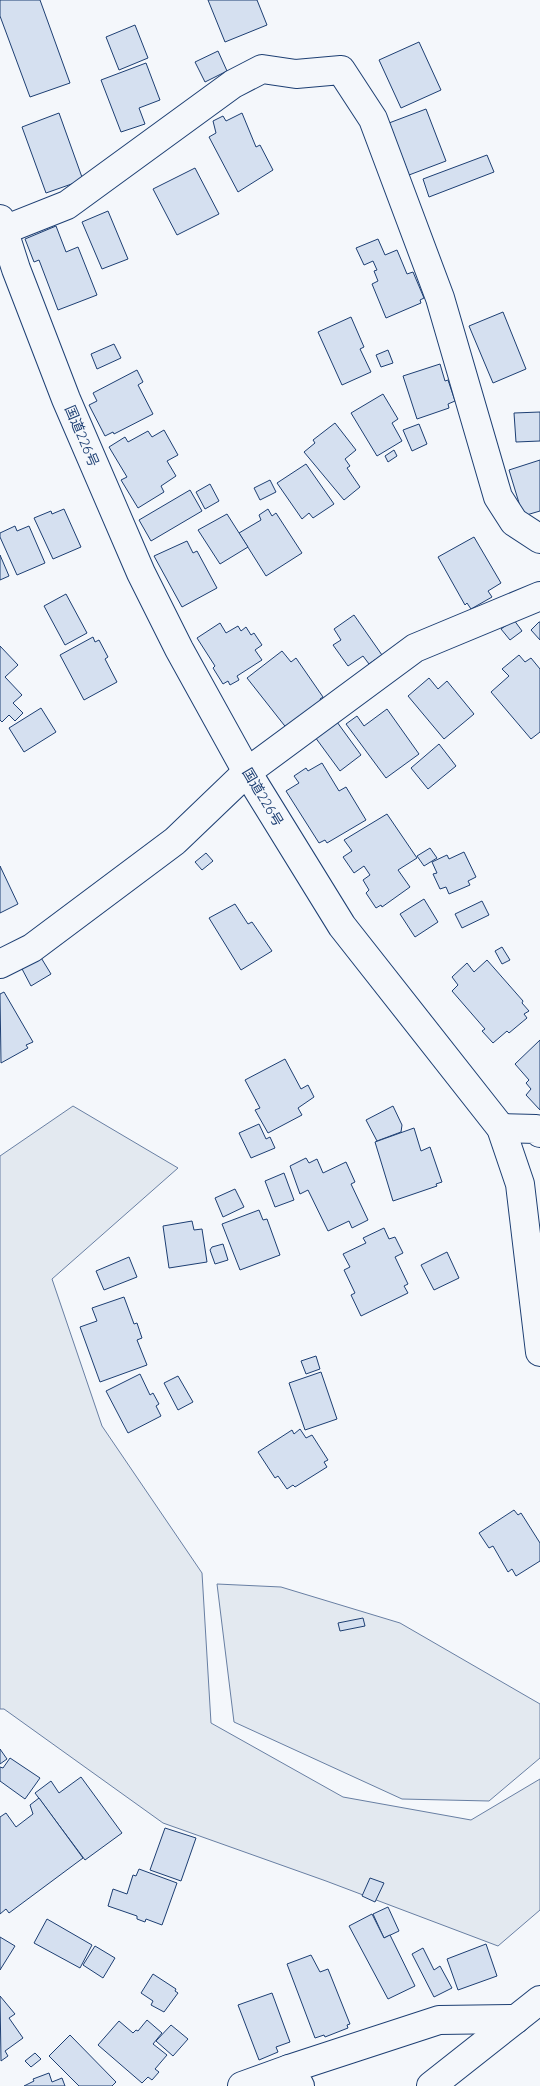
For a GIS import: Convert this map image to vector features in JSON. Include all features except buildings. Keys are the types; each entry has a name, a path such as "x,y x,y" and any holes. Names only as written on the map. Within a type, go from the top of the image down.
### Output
{"main road":[{"path":"2,225 66,205 233,84 262,69 296,74 341,70 373,119 436,289 498,497 514,522 540,538"},
{"name":"国道226号","path":"2,225 16,268 66,399 141,573 179,649 247,772 342,926 501,1128 520,1184 540,1352"},
{"path":"0,964 32,948 175,841 247,772 415,648 540,596"},
{"path":"501,1128 536,1129 540,1133"},
{"path":"431,2086 540,2000"},
{"path":"242,2086 295,2077 439,2020 516,2020"}],"shaded area":[{"path":"73,1106 178,1168 52,1279 102,1426 202,1573 211,1723 343,1797 471,1820 540,1779 540,1910 498,1946 326,1881 163,1823 4,1709 0,1709 0,1156"},
{"path":"217,1584 281,1587 400,1623 540,1704 540,1758 489,1801 402,1799 234,1722"}]}
